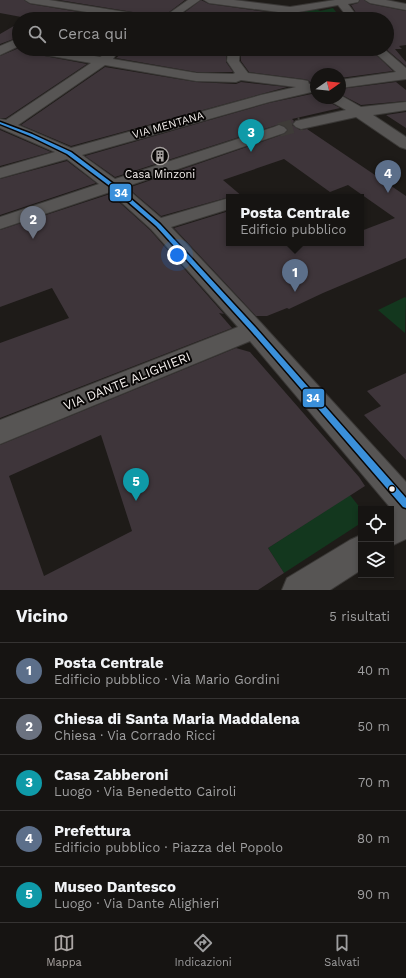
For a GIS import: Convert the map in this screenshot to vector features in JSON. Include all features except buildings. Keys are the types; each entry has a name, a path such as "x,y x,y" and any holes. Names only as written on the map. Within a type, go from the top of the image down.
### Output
{"street":[{"path":"30,0 107,12"},
{"path":"68,12 90,0"},
{"path":"177,12 195,0"},
{"path":"209,0 290,10 354,0"},
{"path":"370,0 406,7"},
{"path":"341,2 349,12"},
{"path":"286,12 290,10"},
{"path":"77,56 196,77 240,77 283,81 310,86"},
{"path":"4,124 65,87 108,56"},
{"path":"233,56 233,61 242,74 240,77"},
{"path":"385,56 406,75"},
{"path":"346,83 406,75"},
{"path":"240,77 268,98"},
{"name":"VIA MENTANA","path":"0,173 268,98 310,88"},
{"path":"345,104 406,144"},
{"path":"301,124 359,112 406,106"},
{"path":"4,124 69,153 113,186 158,225 254,330 406,504"},
{"path":"0,223 279,130"},
{"path":"158,225 226,204"},
{"name":"VIA DANTE ALIGHIERI","path":"0,432 254,330"},
{"path":"394,529 406,522"},
{"path":"299,590 358,552"}],"green space":[{"path":"314,8 320,11 333,8 336,12 291,12"},
{"path":"405,297 406,298 405,333 378,310"},
{"path":"350,495 359,506 358,525 284,573 268,548"}],"tunnel":[{"path":"279,130 301,124"}],"transit line":[{"name":"34","path":"0,123 31,135 69,153 113,186 158,225 254,330 406,504"}],"place":[{"name":"Casa Zabberoni","path":"251,152"},
{"name":"Casa Minzoni","path":"160,156"},
{"name":"Prefettura","path":"388,193"},
{"name":"Chiesa di Santa Maria Maddalena","path":"33,239"},
{"name":"Posta Centrale","path":"295,292"},
{"name":"Museo Dantesco","path":"136,501"}]}
